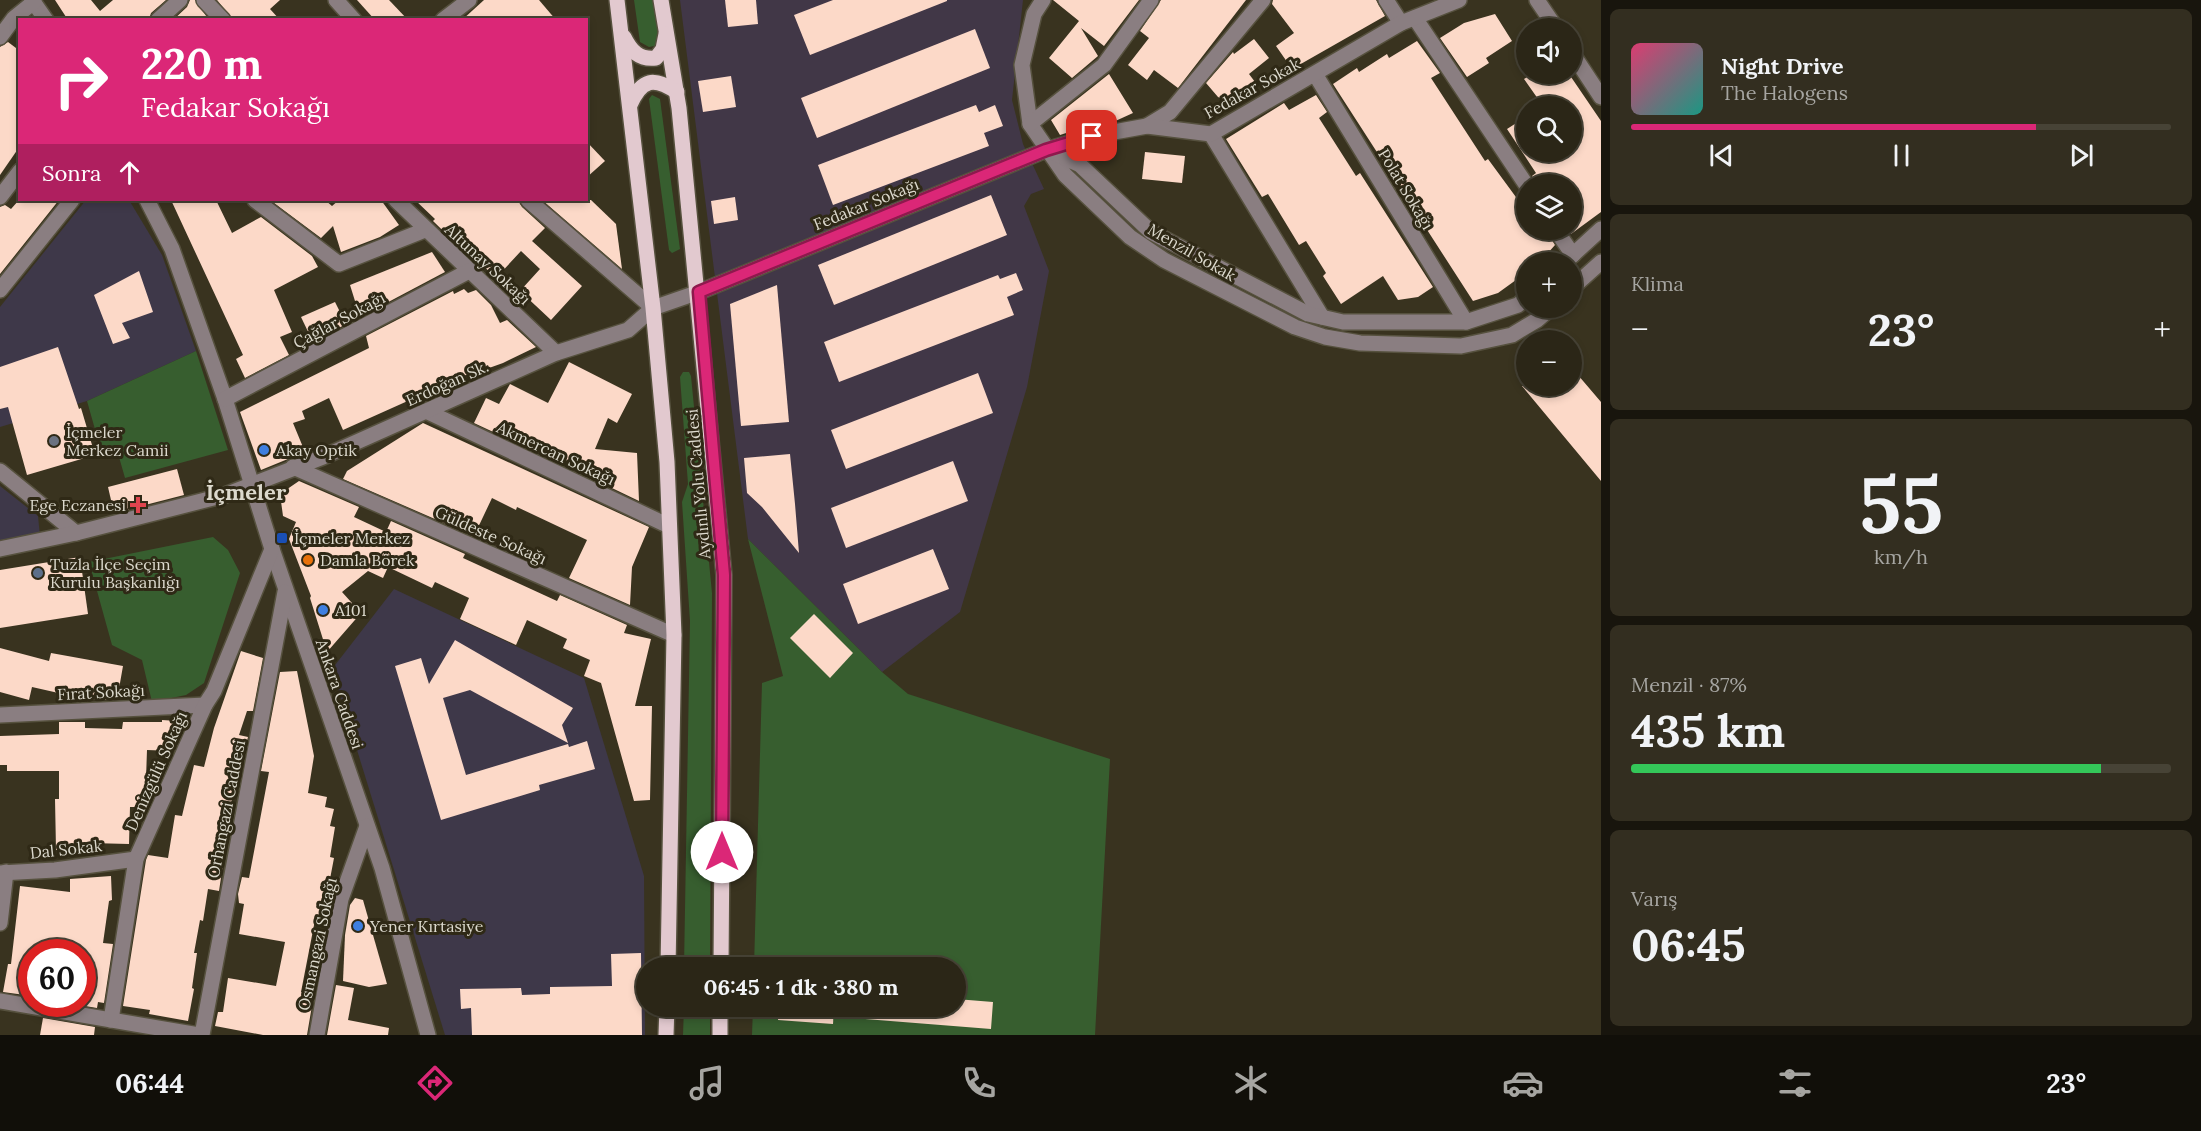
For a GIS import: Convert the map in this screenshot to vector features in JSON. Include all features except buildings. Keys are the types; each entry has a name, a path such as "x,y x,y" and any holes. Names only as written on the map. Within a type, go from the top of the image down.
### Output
{"main road":[{"name":"Aydınlı Yolu Caddesi","path":"617,0 653,308 667,462 674,635 668,957"},
{"name":"Aydınlı Yolu Caddesi","path":"662,0 677,92 699,292 724,575 721,957"},
{"path":"622,32 631,51 646,59 656,58 663,49 666,31"},
{"path":"630,105 636,91 649,82 660,81 677,92"},
{"path":"666,1035 667,1017"},
{"path":"720,1017 720,1035"}],"street":[{"path":"160,18 180,0"},
{"path":"204,0 221,18"},
{"path":"336,0 352,18"},
{"path":"445,18 469,0"},
{"path":"1043,0 1034,14 1022,64 1030,124 1046,150"},
{"path":"1030,124 1104,65 1151,0"},
{"path":"1147,126 1170,112 1263,0"},
{"path":"1386,0 1408,21 1518,174"},
{"name":"Fedakar Sokak","path":"1046,150 1092,136 1147,126 1211,134 1408,21 1460,0"},
{"path":"1537,0 1549,18"},
{"path":"0,37 33,1 45,18"},
{"path":"1582,68 1601,97"},
{"name":"Polat Sokağı","path":"1315,74 1466,322"},
{"path":"1211,134 1322,317"},
{"name":"Menzil Sokak","path":"1046,150 1080,165 1150,232 1298,309 1322,317 1343,322 1466,322 1516,306"},
{"name":"Menzil Sokak","path":"1046,150 1065,175 1130,237 1164,260 1295,327 1325,337 1360,343 1461,346 1512,335 1539,318"},
{"name":"Fedakar Sokağı","path":"653,308 699,292 1046,150"},
{"path":"0,196 18,174"},
{"path":"0,290 71,201"},
{"name":"Ankara Caddesi","path":"148,201 172,249 225,399 250,484 381,868 426,1034"},
{"path":"256,201 339,264 425,230"},
{"name":"Altunay Sokağı","path":"397,201 556,353"},
{"path":"529,201 653,308"},
{"path":"1576,252 1601,229"},
{"path":"1582,279 1601,262"},
{"name":"Çağlar Sokağı","path":"225,399 469,271"},
{"name":"Erdoğan Sk.","path":"0,549 76,533 225,495 323,457 428,412 556,353 628,330 653,308"},
{"name":"Akmercan Sokağı","path":"428,412 669,526"},
{"name":"Güldeste Sokağı","path":"293,467 674,635"},
{"path":"0,471 76,533"},
{"name":"Denizgülü Sokağı","path":"111,1020 136,859 204,705 214,691 272,549"},
{"name":"Orhangazi Caddesi","path":"201,1035 285,589"},
{"name":"Fırat Sokağı","path":"0,715 204,705"},
{"name":"Osmangazi Sokağı","path":"317,1035 341,899 367,826"},
{"name":"Dal Sokak","path":"3,873 55,870 136,859"},
{"path":"0,922 3,873"},
{"path":"0,1001 201,1035"}],"shaded area":[{"path":"680,0 1023,0 1012,100 1023,144 1044,189 1031,194 1024,206 1049,271 1027,387 960,612 882,672 748,539"},
{"path":"85,201 130,201 162,255 196,351 87,401 0,427 0,307"},
{"path":"0,486 38,516 40,536 0,544"},
{"path":"394,589 584,678 644,876 645,957 636,957 636,1017 645,1017 645,1035 445,1035 332,669"}],"green space":[{"path":"634,0 657,0 663,36 659,45 649,47 640,42"},
{"path":"652,95 660,99 680,249 672,253 669,250 649,99"},
{"path":"196,351 228,450 125,478 117,450 102,454 87,401"},
{"path":"683,372 689,372 691,376 712,593 710,957 684,957 690,621 682,502 688,484 680,377"},
{"path":"213,537 228,550 240,573 204,683 186,695 152,702 142,660 112,645 89,562"},
{"path":"748,539 882,672 908,694 1110,759 1095,1035 752,1035 753,1017 966,1017 966,957 754,957 762,683 783,676"},
{"path":"684,1017 710,1017 710,1035 683,1035"}],"place":[{"name":"İçmeler Merkez Camii","path":"54,441"},
{"name":"Akay Optik","path":"264,450"},
{"name":"Ege Eczanesi","path":"138,505"},
{"name":"İçmeler Merkez","path":"282,538"},
{"name":"Damla Börek","path":"308,560"},
{"name":"Tuzla İlçe Seçim Kurulu Başkanlığı","path":"38,573"},
{"name":"A101","path":"323,610"},
{"name":"Yener Kırtasiye","path":"358,926"}],"district":[{"name":"İçmeler","path":"246,492"}],"route":[{"path":"722,852 724,575 699,292 1046,150 1092,136"}]}
